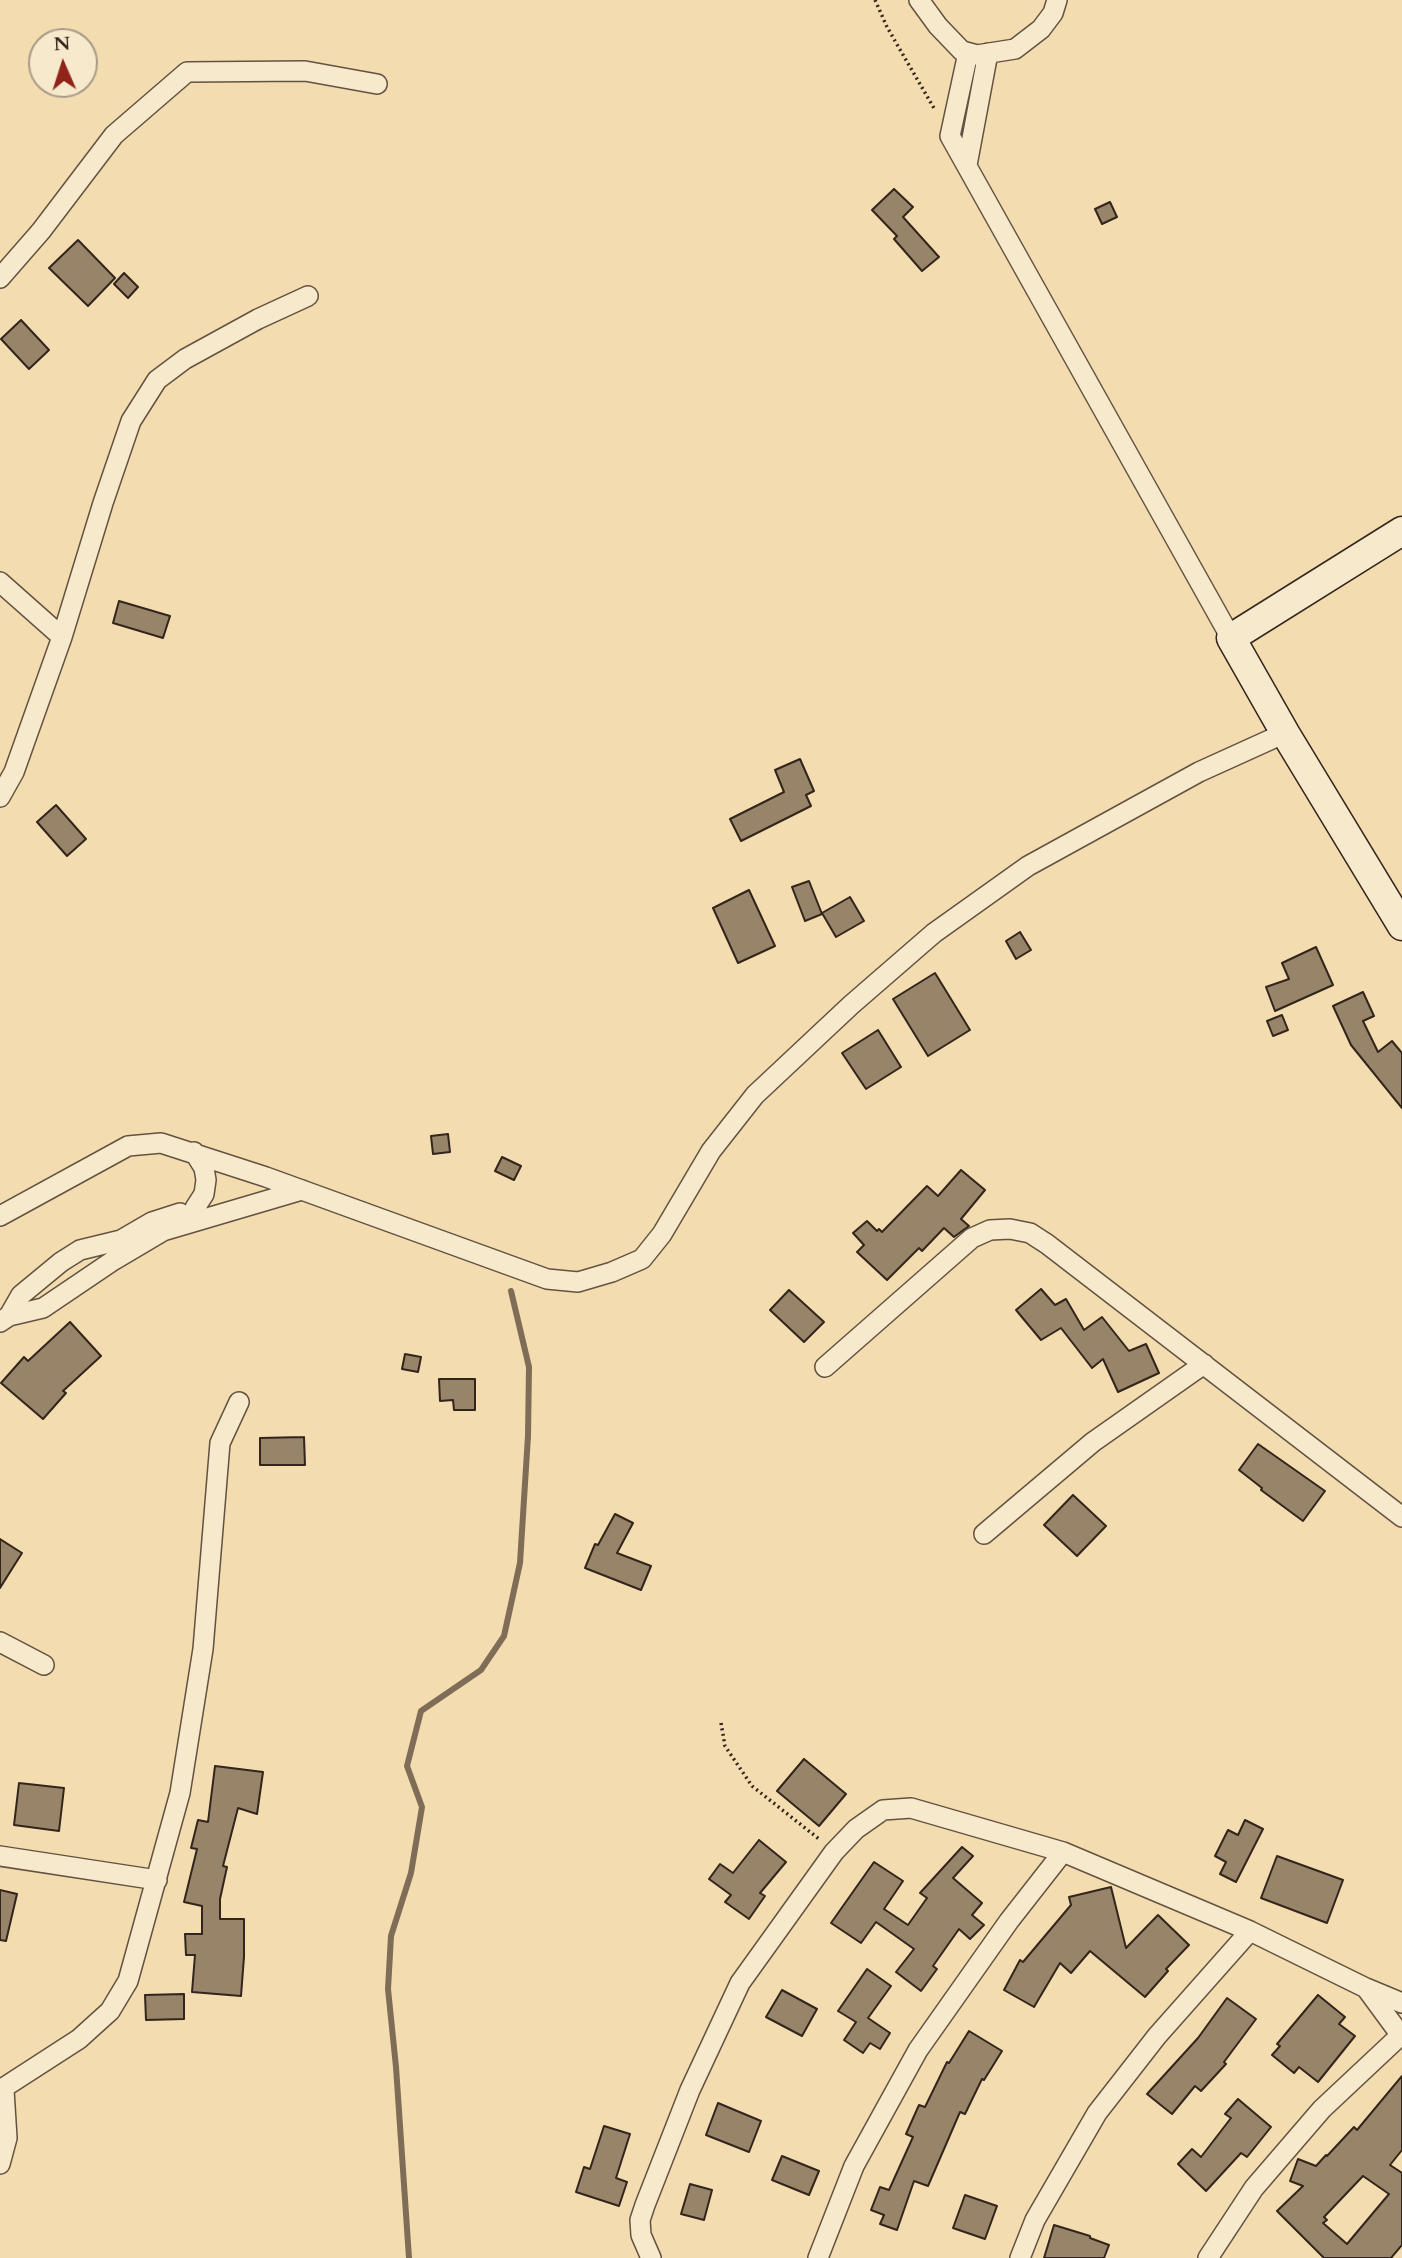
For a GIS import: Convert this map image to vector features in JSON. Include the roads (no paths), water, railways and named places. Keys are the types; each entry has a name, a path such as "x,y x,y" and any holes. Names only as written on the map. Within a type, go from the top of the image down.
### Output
{"street":[{"path":"919,0 961,51 977,55 1015,49 1041,29 1053,13 1056,0"},
{"path":"968,53 950,136 1285,733 1402,926"},
{"path":"967,165 988,53"},
{"path":"0,278 41,231 114,135 187,72 305,71 377,84"},
{"path":"0,797 14,772 62,637 131,422 156,380 185,359 258,319 308,296"},
{"path":"1231,638 1402,531"},
{"path":"0,582 62,637"},
{"path":"0,1216 128,1146 161,1143 266,1177 547,1279 578,1282 612,1272 642,1259 662,1234 711,1151 755,1095 851,1005 903,963 934,933 1028,866 1199,772 1285,733"},
{"path":"194,1152 204,1168 206,1180 204,1194 195,1208"},
{"path":"4,1319 21,1295 80,1250 121,1240 152,1222 195,1208 247,1196 266,1177"},
{"path":"4,1319 43,1308 163,1231 302,1190"},
{"path":"825,1367 972,1238 990,1230 1010,1229 1030,1233 1402,1517"},
{"path":"984,1534 1093,1442 1203,1364"},
{"path":"0,2164 7,2138 2,2090 79,2039 110,2011 128,1981 180,1793 203,1649 220,1443 239,1402"},
{"path":"0,1642 44,1665"},
{"path":"651,2258 641,2235 640,2220 690,2090 740,1983 835,1852 856,1829 883,1810 911,1808 1063,1852 1250,1931 1366,1989 1402,2003"},
{"path":"818,2258 854,2166 918,2050 1009,1921 1063,1852"},
{"path":"0,1856 158,1880"},
{"path":"1020,2258 1035,2220 1097,2113 1157,2036 1250,1931"},
{"path":"1208,2258 1254,2188 1322,2109 1401,2036 1366,1989"}],"waterway":[{"path":"409,2258 388,1989 391,1936 411,1873 422,1807 407,1766 421,1711 481,1670 504,1636 520,1563 528,1436 529,1367 511,1291"}]}
